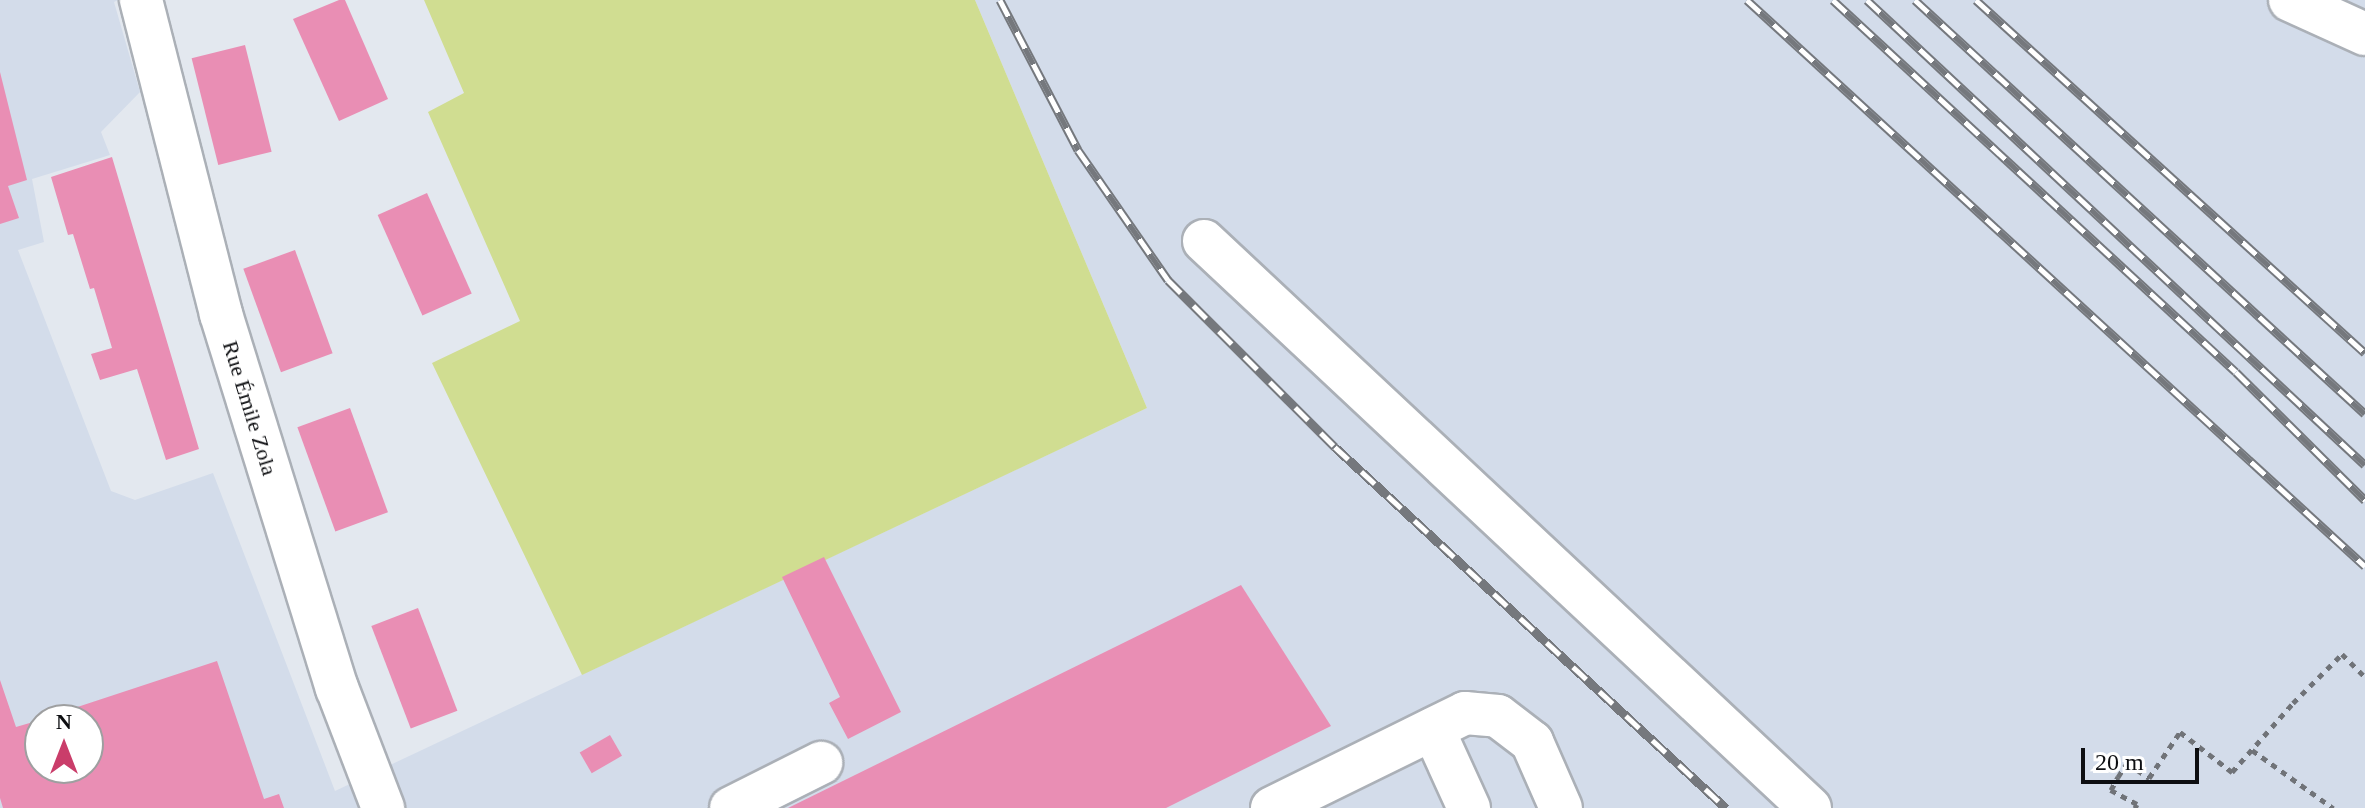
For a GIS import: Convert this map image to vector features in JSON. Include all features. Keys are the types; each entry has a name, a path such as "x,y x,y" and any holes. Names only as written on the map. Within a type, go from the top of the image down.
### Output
{"street":[{"name":"Rue Émile Zola","path":"141,0 221,314 337,688 383,808"},
{"path":"2290,0 2365,34"},
{"path":"1204,241 1810,808"},
{"path":"1272,808 1465,713 1498,716 1532,742 1561,808"},
{"path":"1433,729 1469,808"},
{"path":"731,808 821,763"}],"path":[{"path":"2135,808 2137,804 2111,790 2118,777 2127,763 2149,778 2180,732 2232,772 2342,654 2365,677"},
{"path":"2252,750 2333,808"}],"shaded area":[{"path":"0,0 118,0 114,2 140,92 101,132 110,155 32,179 44,242 18,250 111,491 135,500 213,473 335,791 1147,408 975,0 2365,0 2365,808 0,808"}],"green space":[{"path":"424,0 975,0 1147,408 582,675 432,363 520,321 428,112 464,93"}],"building":[{"path":"345,0 388,99 339,121 293,19"},
{"path":"245,45 272,152 218,165 192,58"},
{"path":"0,72 27,180 8,186 19,218 0,224"},
{"path":"112,157 199,449 166,460 137,369 100,380 91,354 112,348 73,234 68,235 51,177"},
{"path":"427,193 472,293 422,315 378,215"},
{"path":"295,250 333,353 281,372 243,269"},
{"path":"350,408 388,512 335,531 297,427"},
{"path":"824,557 901,712 848,739 829,703 840,697 782,577"},
{"path":"1241,585 1331,726 1166,808 788,808"},
{"path":"418,608 457,711 411,729 371,626"},
{"path":"217,661 264,799 279,794 284,808 3,808 0,798 0,680 16,727 24,725 24,784 104,784 104,704 87,704"},
{"path":"610,735 622,756 592,773 580,752"}],"railway":[{"path":"1000,0 1078,150 1168,280 1335,447 1726,808"},
{"path":"1747,0 2365,566"},
{"path":"1833,0 2236,372 2365,500"},
{"path":"1867,0 2365,465"},
{"path":"1915,0 2365,414"},
{"path":"1976,0 2365,353"}]}
